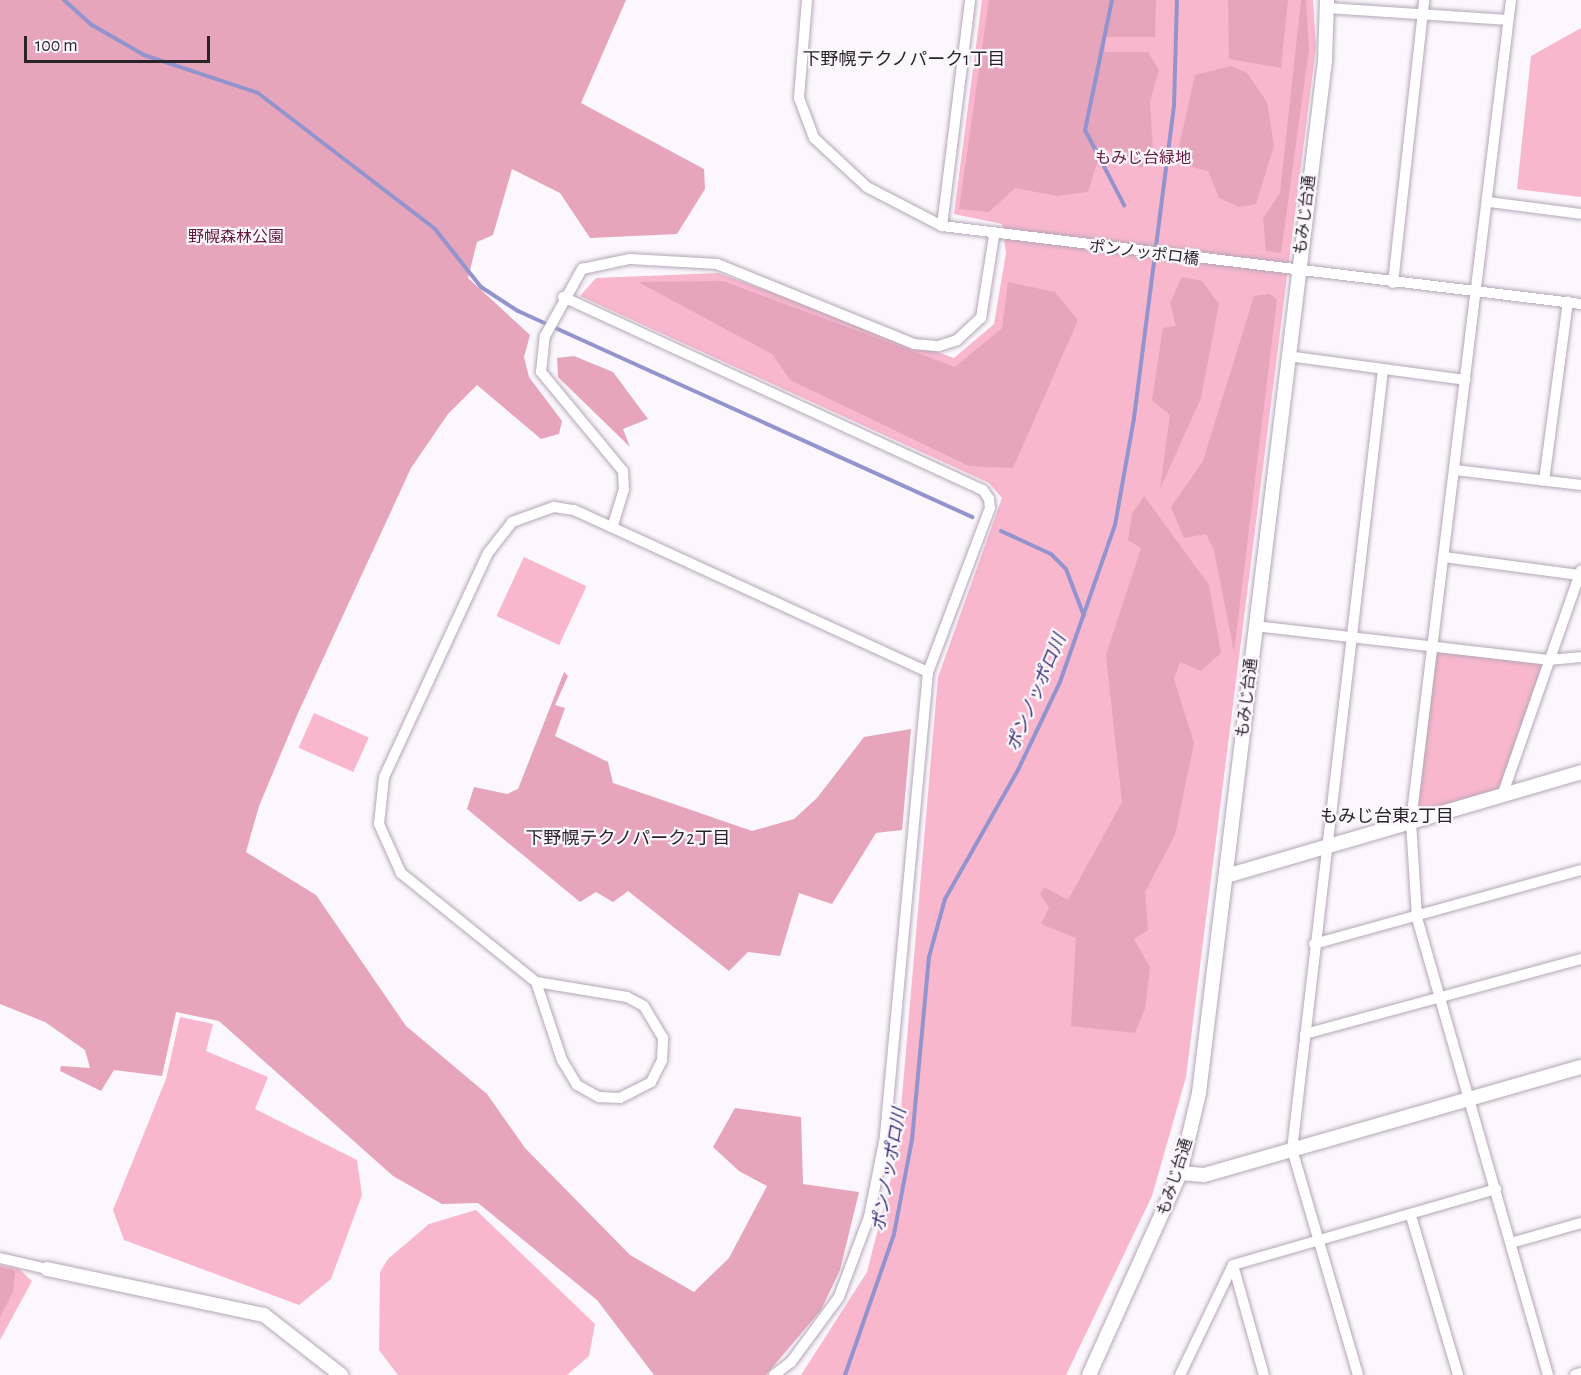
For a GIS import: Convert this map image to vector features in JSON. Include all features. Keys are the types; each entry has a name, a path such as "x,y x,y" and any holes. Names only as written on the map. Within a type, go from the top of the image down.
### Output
{"street":[{"name":"ポンノッポロ橋","path":"807,0 799,98 814,138 867,187 942,226 994,236 1581,304"},
{"path":"942,226 970,0"},
{"path":"1393,283 1425,14 1424,0"},
{"path":"1510,0 1488,202 1411,822 1417,918 1548,1375"},
{"path":"1328,4 1508,20"},
{"name":"もみじ台通","path":"1089,1375 1180,1173 1199,1093 1328,4"},
{"path":"1488,202 1581,214"},
{"path":"612,525 624,490 622,471 541,372 545,336 562,297 577,274 597,261 717,264 914,344 939,346 957,340 981,318 994,236"},
{"path":"562,297 983,490 990,508 928,672 878,1178 839,1297 791,1362 774,1375"},
{"path":"1544,481 1568,302"},
{"path":"1288,356 1465,380"},
{"path":"1358,1375 1292,1150 1323,847 1383,369"},
{"path":"1455,470 1581,485"},
{"path":"536,982 562,1060 577,1085 599,1097 620,1098 651,1082 662,1060 663,1038 644,1006 627,997 536,982 401,873 384,840 378,799 498,538 512,522 554,507 612,525 928,672"},
{"path":"1444,557 1580,573 1502,796"},
{"path":"1255,626 1548,660 1581,657"},
{"path":"1226,876 1581,772"},
{"path":"1314,944 1417,918 1581,870"},
{"path":"1305,1034 1581,959"},
{"path":"1180,1173 1204,1174 1581,1067"},
{"path":"1180,1375 1233,1265 1411,1216 1496,1189"},
{"path":"1411,1216 1458,1375"},
{"path":"1511,1243 1581,1223"},
{"path":"0,1258 264,1315 341,1375"},
{"path":"1233,1265 1260,1374"},
{"path":"1575,1375 1581,1373"}],"green space":[{"name":"野幌森林公園","path":"0,0 626,0 581,103 704,169 705,189 677,234 590,238 560,193 512,169 493,235 477,242 468,278 530,335 524,357 529,377 562,421 559,434 541,439 477,385 448,414 411,468 298,713 259,806 246,852 316,895 406,1026 487,1094 525,1148 630,1255 694,1292 729,1258 767,1186 739,1171 713,1147 735,1108 801,1117 803,1184 859,1192 840,1270 821,1310 766,1375 654,1375 597,1300 478,1203 442,1204 393,1176 219,1021 176,1012 162,1076 114,1070 101,1091 60,1071 61,1066 90,1068 85,1050 45,1022 0,1004"},
{"name":"もみじ台緑地","path":"982,0 1313,0 1316,47 1186,1077 1152,1196 1066,1375 801,1375 867,1272 897,1155 938,677 1002,498 989,483 580,296 596,278 718,273 954,358 994,324 1006,253 1002,224 954,214"},
{"path":"989,0 1156,0 1155,37 1104,37 1105,52 1148,52 1159,70 1150,101 1153,152 1141,168 1102,147 1088,192 1057,196 1015,188 989,212 959,209"},
{"path":"1228,0 1288,0 1281,68 1229,59"},
{"path":"1301,0 1306,0 1309,49 1281,253 1266,251 1263,218 1280,193"},
{"path":"1581,28 1581,197 1517,189 1531,56"},
{"path":"1231,66 1247,73 1267,102 1274,146 1256,204 1239,207 1219,198 1208,171 1188,166 1178,151 1195,75"},
{"path":"1182,277 1202,281 1219,304 1201,398 1160,489 1170,415 1152,400 1163,328 1176,326 1170,303"},
{"path":"723,281 955,367 1002,328 1008,282 1055,292 1078,320 1013,468 969,466 790,380 772,354 638,282"},
{"path":"1270,294 1277,300 1234,652 1214,550 1206,534 1184,538 1171,507 1203,461 1254,296"},
{"path":"574,356 613,372 648,419 623,429 630,447 558,377 557,358"},
{"path":"1144,496 1209,585 1221,653 1201,671 1180,662 1174,679 1194,743 1175,835 1145,892 1148,930 1134,939 1150,967 1145,1009 1135,1033 1071,1026 1076,938 1041,924 1049,908 1040,894 1044,887 1068,900 1122,802 1106,655 1141,548 1128,540 1132,514"},
{"path":"524,557 587,586 559,645 497,616"},
{"path":"1433,646 1548,660 1502,796 1411,822"},
{"path":"564,672 568,676 555,705 565,708 555,736 608,762 613,783 752,831 794,819 817,798 864,737 911,729 902,830 876,833 832,904 799,893 780,956 748,952 729,971 628,891 613,902 596,892 580,902 467,809 474,787 507,794 518,789"},
{"path":"314,713 369,737 353,772 299,748"},
{"path":"180,1017 213,1024 206,1051 268,1077 255,1109 357,1160 362,1195 331,1279 299,1305 124,1240 113,1210 166,1079"},
{"path":"476,1210 595,1324 589,1356 567,1375 398,1375 379,1350 380,1272 388,1259 429,1224"},
{"path":"0,1265 19,1269 32,1281 0,1340"},
{"path":"0,1267 15,1271 13,1292 0,1317"}],"waterway":[{"path":"64,0 92,25 144,55 258,93 435,229 481,287 518,311 972,517"},
{"path":"1112,0 1085,130 1124,205"},
{"name":"ポンノッポロ川","path":"845,1375 894,1234 912,1140 929,957 945,899 1018,770 1060,682 1115,525 1134,418 1174,106 1177,0"},
{"path":"1001,531 1051,554 1066,569 1084,616"}],"district":[{"name":"下野幌テクノパーク1丁目","path":"904,60"},
{"name":"もみじ台東2丁目","path":"1387,817"},
{"name":"下野幌テクノパーク2丁目","path":"628,839"}]}
